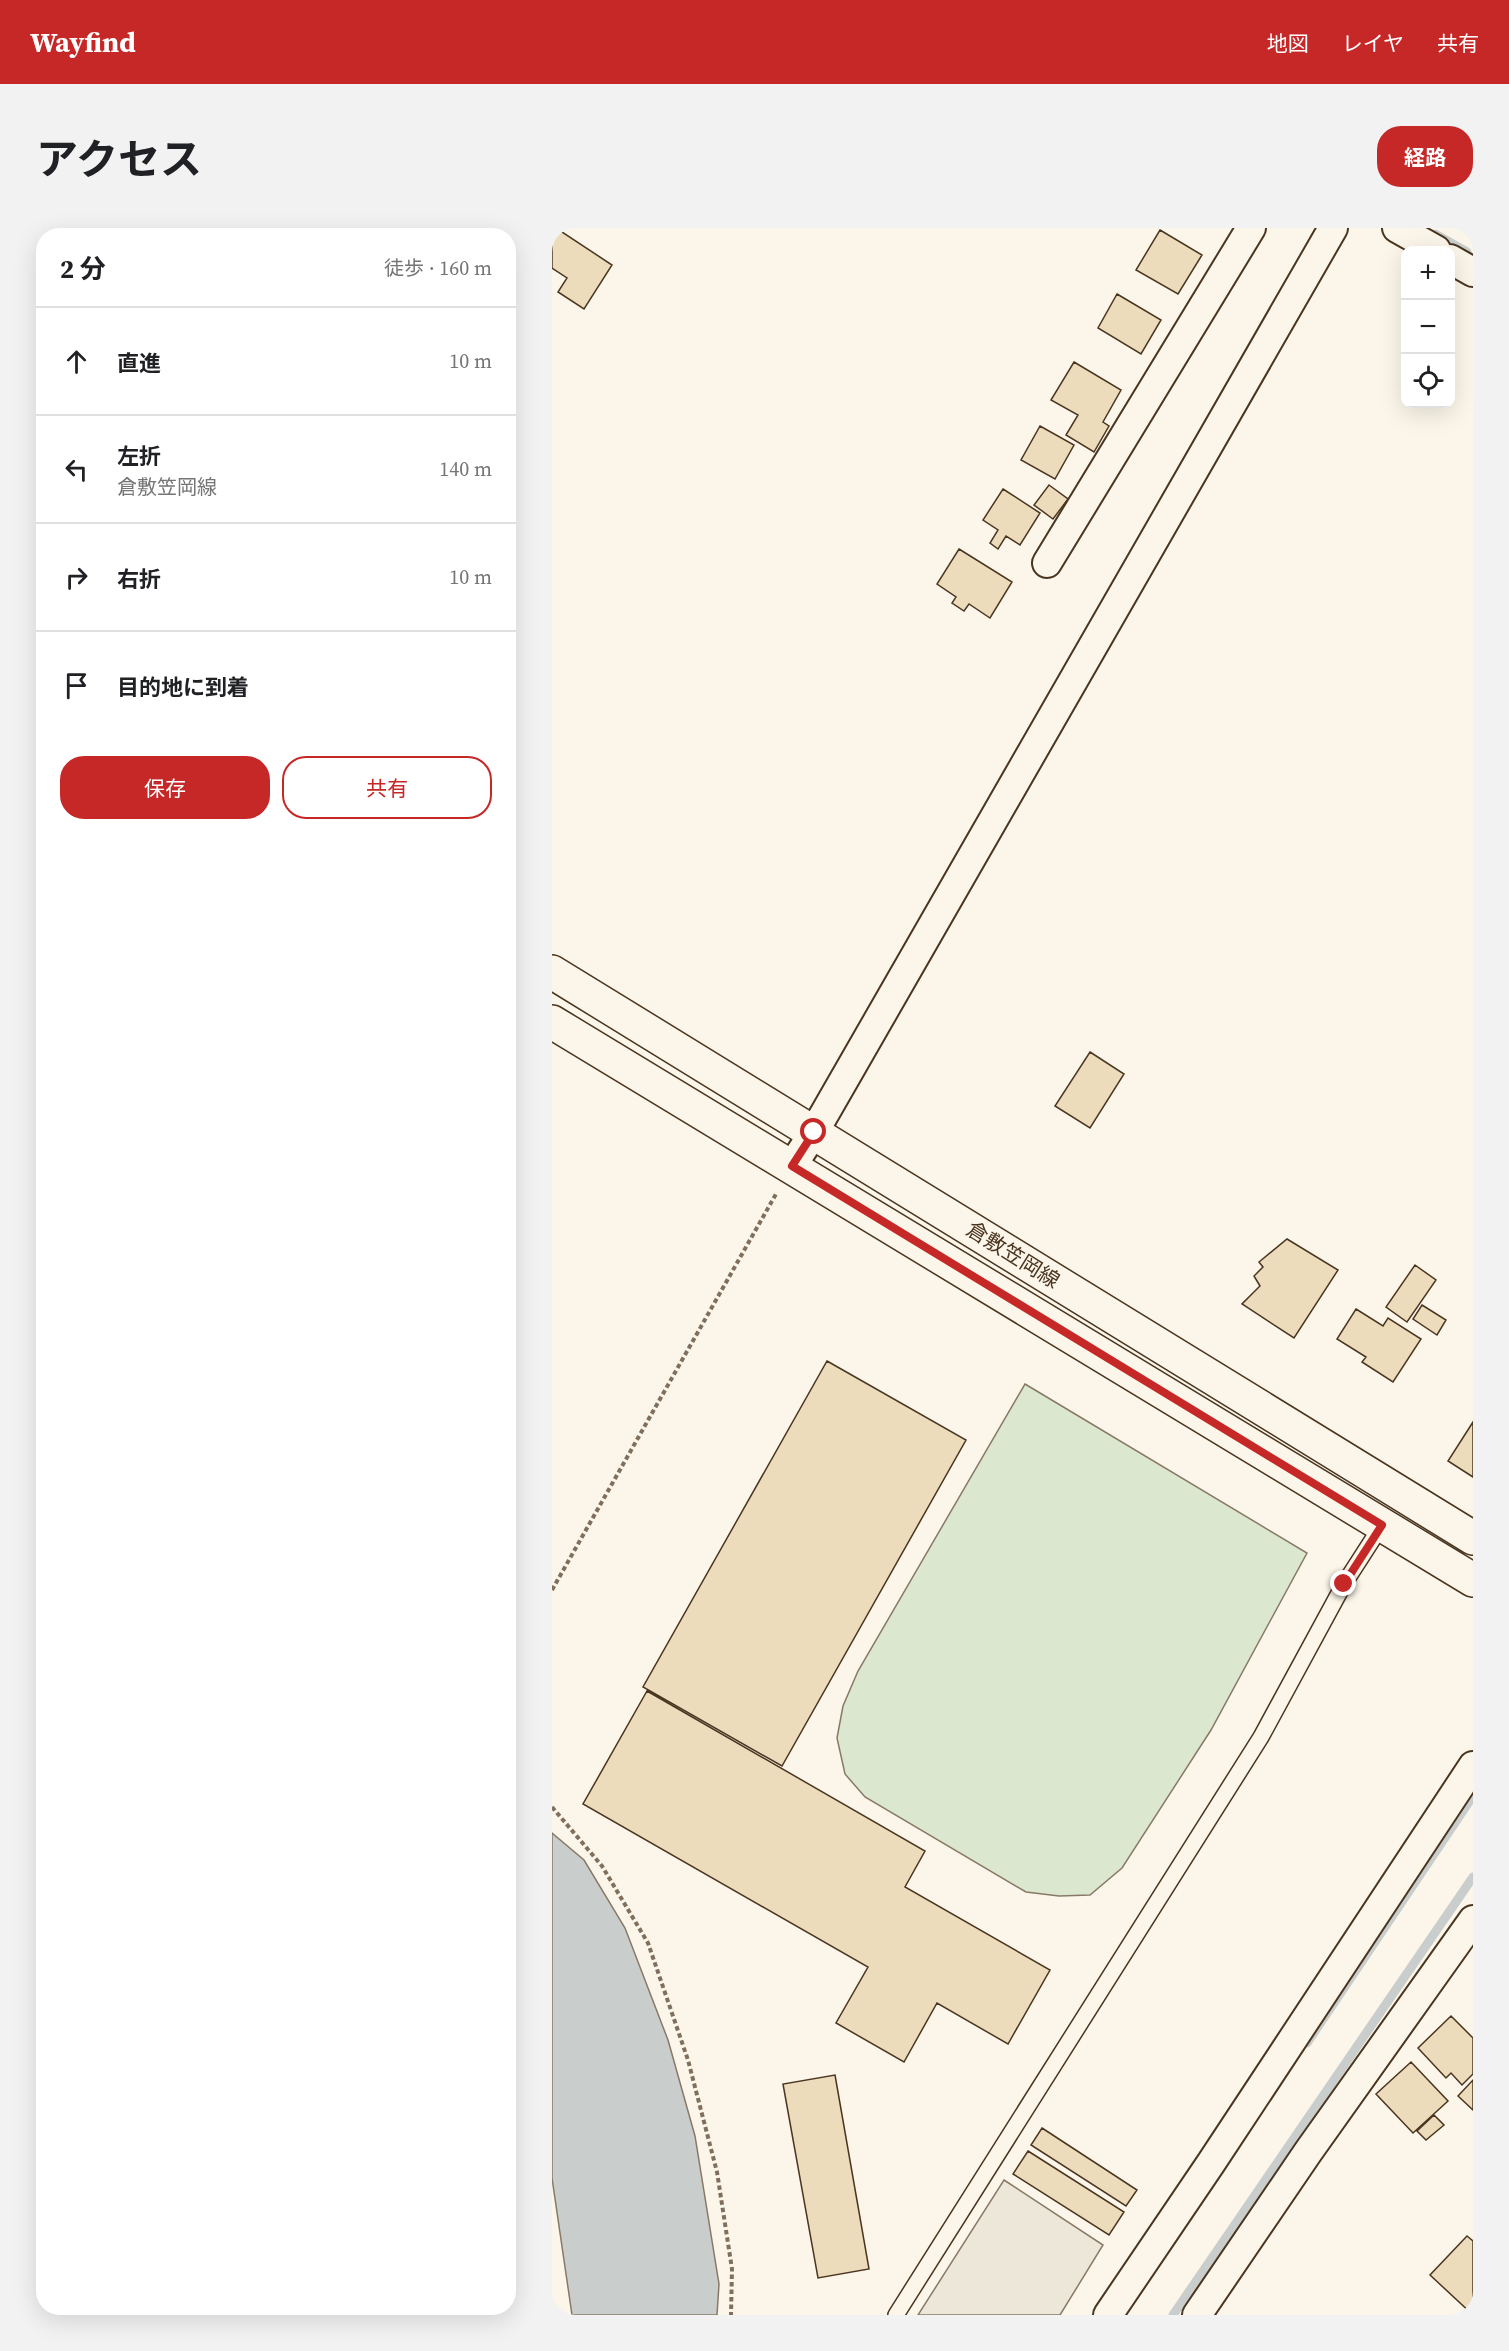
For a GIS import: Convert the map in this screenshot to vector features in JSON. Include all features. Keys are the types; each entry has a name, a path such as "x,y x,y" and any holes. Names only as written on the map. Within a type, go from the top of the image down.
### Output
{"main road":[{"name":"倉敷笠岡線","path":"552,972 1473,1538"},
{"name":"倉敷笠岡線","path":"552,1022 1473,1581"}],"street":[{"path":"1047,562 1251,228"},
{"path":"792,1166 814,1132 1333,228"},
{"path":"1397,228 1429,246"},
{"path":"1108,2315 1473,1766"},
{"path":"1197,2315 1308,2152 1473,1920"}],"lane":[{"path":"896,2315 1261,1737 1344,1584 1382,1525"}],"path":[{"path":"552,1590 792,1166"},
{"path":"552,1807 602,1866 648,1942 688,2060 717,2172 732,2269 731,2315"}],"green space":[{"path":"1025,1384 1307,1553 1211,1730 1122,1868 1090,1895 1059,1896 1026,1892 865,1797 845,1774 837,1738 843,1706 858,1671"}],"shaded area":[{"path":"552,1833 584,1860 625,1928 668,2040 695,2136 719,2284 717,2315 572,2315 552,2178"},
{"path":"1004,2180 1103,2245 1060,2315 918,2315"}],"building":[{"path":"552,228 556,228 612,265 584,309 558,292 567,278 552,268"},
{"path":"1160,230 1202,255 1178,294 1136,270"},
{"path":"1117,294 1161,320 1141,354 1098,328"},
{"path":"1074,362 1121,390 1103,422 1109,426 1094,452 1066,435 1078,415 1051,400"},
{"path":"1040,426 1074,445 1055,479 1021,460"},
{"path":"1049,485 1068,499 1053,519 1034,505"},
{"path":"1003,489 1040,513 1020,545 1006,536 998,549 990,543 998,530 983,520"},
{"path":"959,549 1012,582 990,618 969,604 964,611 952,603 956,597 937,584"},
{"path":"1090,1052 1124,1074 1090,1128 1055,1106"},
{"path":"1287,1239 1338,1270 1294,1338 1242,1304 1260,1286 1254,1276 1263,1267 1259,1262"},
{"path":"1415,1265 1436,1280 1407,1322 1386,1307"},
{"path":"1422,1305 1446,1320 1437,1335 1413,1319"},
{"path":"1356,1309 1383,1326 1388,1318 1421,1339 1393,1382 1362,1362 1366,1357 1337,1339"},
{"path":"827,1361 966,1440 782,1766 643,1687"},
{"path":"1473,1422 1473,1477 1448,1461"},
{"path":"647,1691 925,1851 905,1887 1050,1970 1008,2044 937,2003 904,2062 836,2023 868,1967 583,1804"},
{"path":"1451,2016 1473,2038 1473,2074 1462,2085 1451,2073 1446,2078 1418,2048"},
{"path":"1411,2062 1448,2101 1413,2133 1376,2094"},
{"path":"835,2075 869,2269 818,2278 783,2084"},
{"path":"1473,2080 1473,2110 1458,2096"},
{"path":"1434,2115 1444,2125 1426,2140 1417,2131"},
{"path":"1042,2128 1137,2190 1126,2206 1031,2145"},
{"path":"1028,2151 1124,2212 1109,2235 1013,2174"},
{"path":"1467,2236 1473,2241 1473,2315 1430,2275"}],"waterway":[{"path":"1435,234 1467,252"},
{"path":"1307,2043 1473,1796"},
{"path":"1173,2315 1473,1877"}],"route":[{"path":"814,1132 792,1166 1382,1525 1344,1584"}]}
